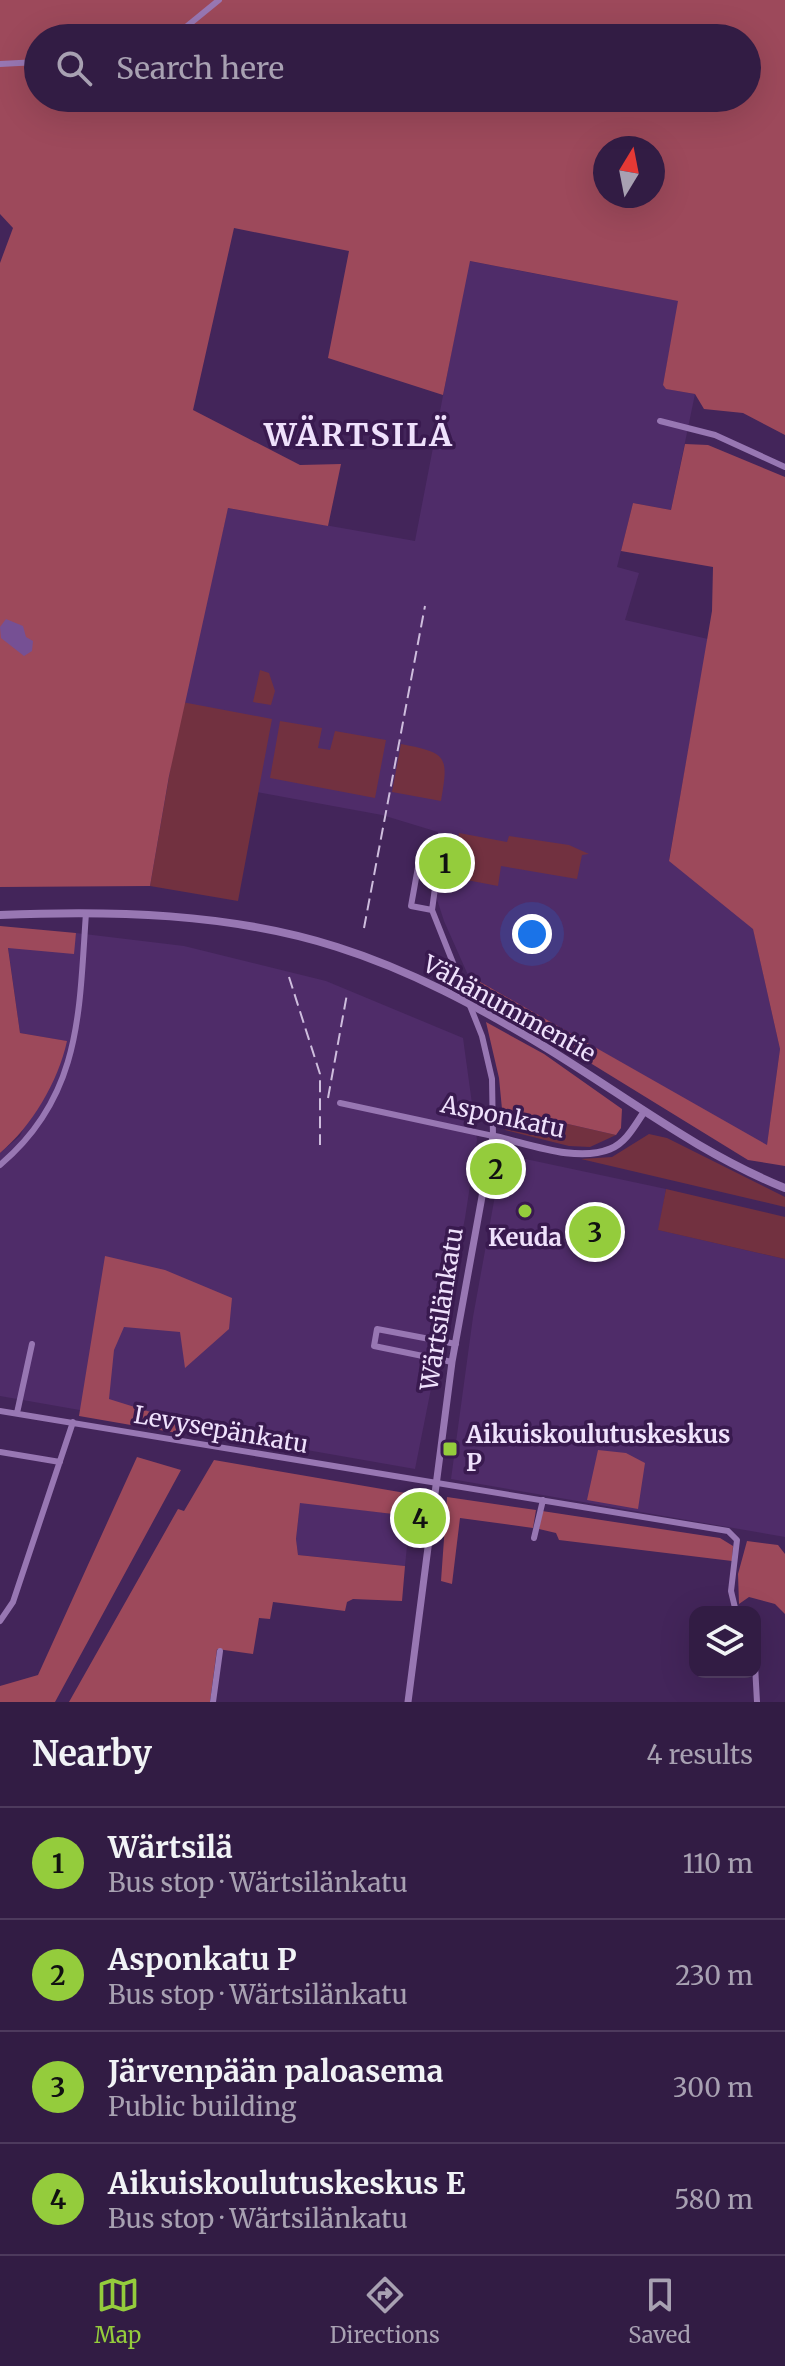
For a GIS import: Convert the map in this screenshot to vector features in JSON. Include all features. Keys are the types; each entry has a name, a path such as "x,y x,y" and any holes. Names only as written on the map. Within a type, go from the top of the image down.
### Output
{"main road":[{"name":"Vähänummentie","path":"0,915 86,913 207,921 336,947 409,974 456,997 545,1047 712,1153 785,1188"}],"street":[{"path":"190,24 219,0"},
{"path":"0,64 24,63"},
{"path":"660,421 715,435 785,467"},
{"name":"Wärtsilänkatu","path":"408,1702 452,1362 493,1136 492,1079 482,1036 432,910 442,837"},
{"path":"432,910 411,906 420,856 431,850 439,851"},
{"path":"0,1165 21,1145 68,1070 77,1026 86,913"},
{"name":"Asponkatu","path":"340,1103 590,1153 611,1149 627,1137 644,1112"},
{"path":"452,1362 374,1346 377,1329 456,1344"},
{"path":"17,1413 32,1344"},
{"name":"Levysepänkatu","path":"0,1411 728,1531 737,1540 731,1591 735,1606"},
{"path":"0,1621 13,1602 73,1422"},
{"path":"0,1452 60,1462"},
{"path":"534,1538 543,1500"},
{"path":"213,1702 220,1651"},
{"path":"756,1678 757,1702"}],"shaded area":[{"path":"0,0 785,0 785,435 743,413 704,409 695,394 666,389 663,385 678,301 470,261 443,395 328,358 349,251 234,228 193,410 300,465 341,464 328,526 228,508 169,776 150,886 0,887 0,263 13,228 0,214"},
{"path":"469,261 679,301 663,385 667,389 695,394 671,510 633,503 617,567 639,573 625,620 708,639 669,860 753,928 780,1049 767,1146 468,975 444,921 430,878 438,832 382,815 169,776 181,707 228,508 415,541"},
{"path":"685,444 708,445 785,477 785,1166 748,1160 509,1013 468,975 767,1145 780,1049 753,929 669,861 712,611 713,567 621,551 633,503 671,510"},
{"path":"6,619 23,626 26,637 33,641 32,651 24,656 1,638 0,627"},
{"path":"260,670 269,673 275,691 271,705 253,702"},
{"path":"182,702 272,719 238,901 150,886"},
{"path":"280,721 322,728 318,748 330,750 335,731 386,740 375,798 270,778"},
{"path":"401,744 428,750 441,759 445,774 441,801 392,792"},
{"path":"459,833 507,842 509,836 569,845 589,854 582,855 577,879 501,866 498,886 451,877"},
{"path":"0,926 76,933 74,954 8,948 20,1033 67,1041 57,1072 42,1102 23,1130 0,1153"},
{"path":"76,933 184,946 326,981 463,1038 477,1140 465,1218 415,1469 0,1396 0,1153 20,1136 66,1041 20,1033 8,947 73,953"},
{"path":"486,1022 544,1054 622,1109 621,1128 616,1135 502,1109 499,1078"},
{"path":"502,1109 616,1135 590,1147 569,1146 505,1130"},
{"path":"649,1134 667,1138 785,1197 785,1207 581,1159 612,1157"},
{"path":"502,1157 516,1157 666,1189 659,1230 785,1259 785,1537 451,1479 473,1317"},
{"path":"666,1189 785,1217 785,1259 658,1230"},
{"path":"105,1256 165,1270 232,1298 229,1329 185,1368 180,1332 124,1327 114,1350 109,1399 173,1419 177,1433 79,1416"},
{"path":"598,1450 626,1453 645,1463 638,1509 587,1500"},
{"path":"137,1457 181,1470 55,1702 0,1702 0,1686 38,1675"},
{"path":"214,1460 417,1495 410,1516 300,1503 296,1539 298,1555 405,1566 402,1601 353,1599 347,1602 345,1611 273,1602 270,1619 259,1618 253,1654 217,1649 210,1702 69,1702 178,1509 184,1511"},
{"path":"447,1497 536,1510 533,1528 460,1518 452,1584 441,1581"},
{"path":"300,1502 410,1516 405,1566 298,1555 296,1539"},
{"path":"542,1511 720,1538 733,1546 732,1561 559,1540 556,1533 539,1529"},
{"path":"747,1541 778,1545 785,1554 785,1614 775,1604 749,1597 739,1604 738,1574"}],"railway":[{"path":"364,928 425,606"},
{"path":"289,977 320,1074 320,1145"},
{"path":"328,1098 347,994"}],"place":[{"name":"Wärtsilä","path":"445,863"},
{"name":"Asponkatu P","path":"496,1169"},
{"name":"Keuda","path":"525,1211"},
{"name":"Järvenpään paloasema","path":"595,1232"},
{"name":"Aikuiskoulutuskeskus P","path":"450,1449"},
{"name":"Aikuiskoulutuskeskus E","path":"420,1518"}],"district":[{"name":"WÄRTSILÄ","path":"359,435"}]}
